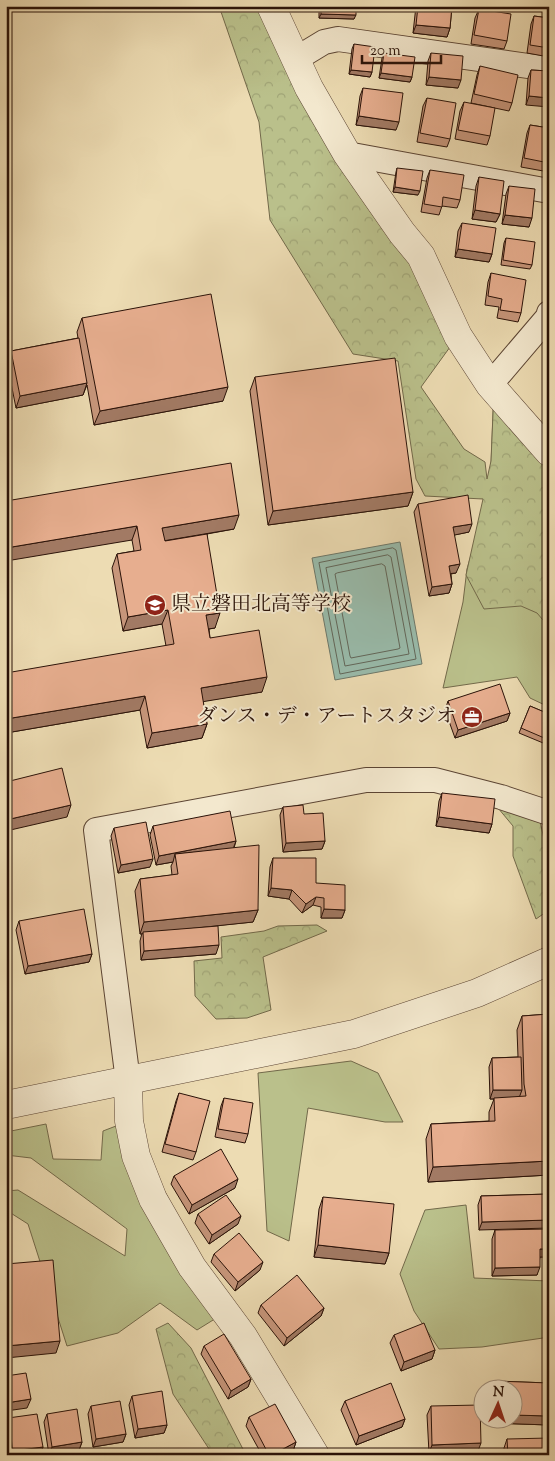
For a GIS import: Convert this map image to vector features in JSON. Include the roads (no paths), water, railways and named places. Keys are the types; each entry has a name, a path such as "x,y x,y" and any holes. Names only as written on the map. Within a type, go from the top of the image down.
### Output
{"street":[{"path":"271,6 309,88 347,154 402,233 421,256 458,336 490,385 549,452"},
{"path":"296,59 324,42 338,39 549,69"},
{"path":"347,154 549,191"},
{"path":"490,385 548,317 549,313"},
{"path":"315,1455 243,1336 192,1267 153,1199 134,1147 129,1121 128,1081 96,830 366,780 435,780 501,797 549,813"},
{"path":"6,1105 354,1034 477,993 549,961"}],"water":[{"path":"400,542 422,664 335,680 312,558"}],"place":[{"name":"県立磐田北高等学校","path":"155,605"},
{"name":"ダンス・デ・アートスタジオ","path":"472,717"}]}
